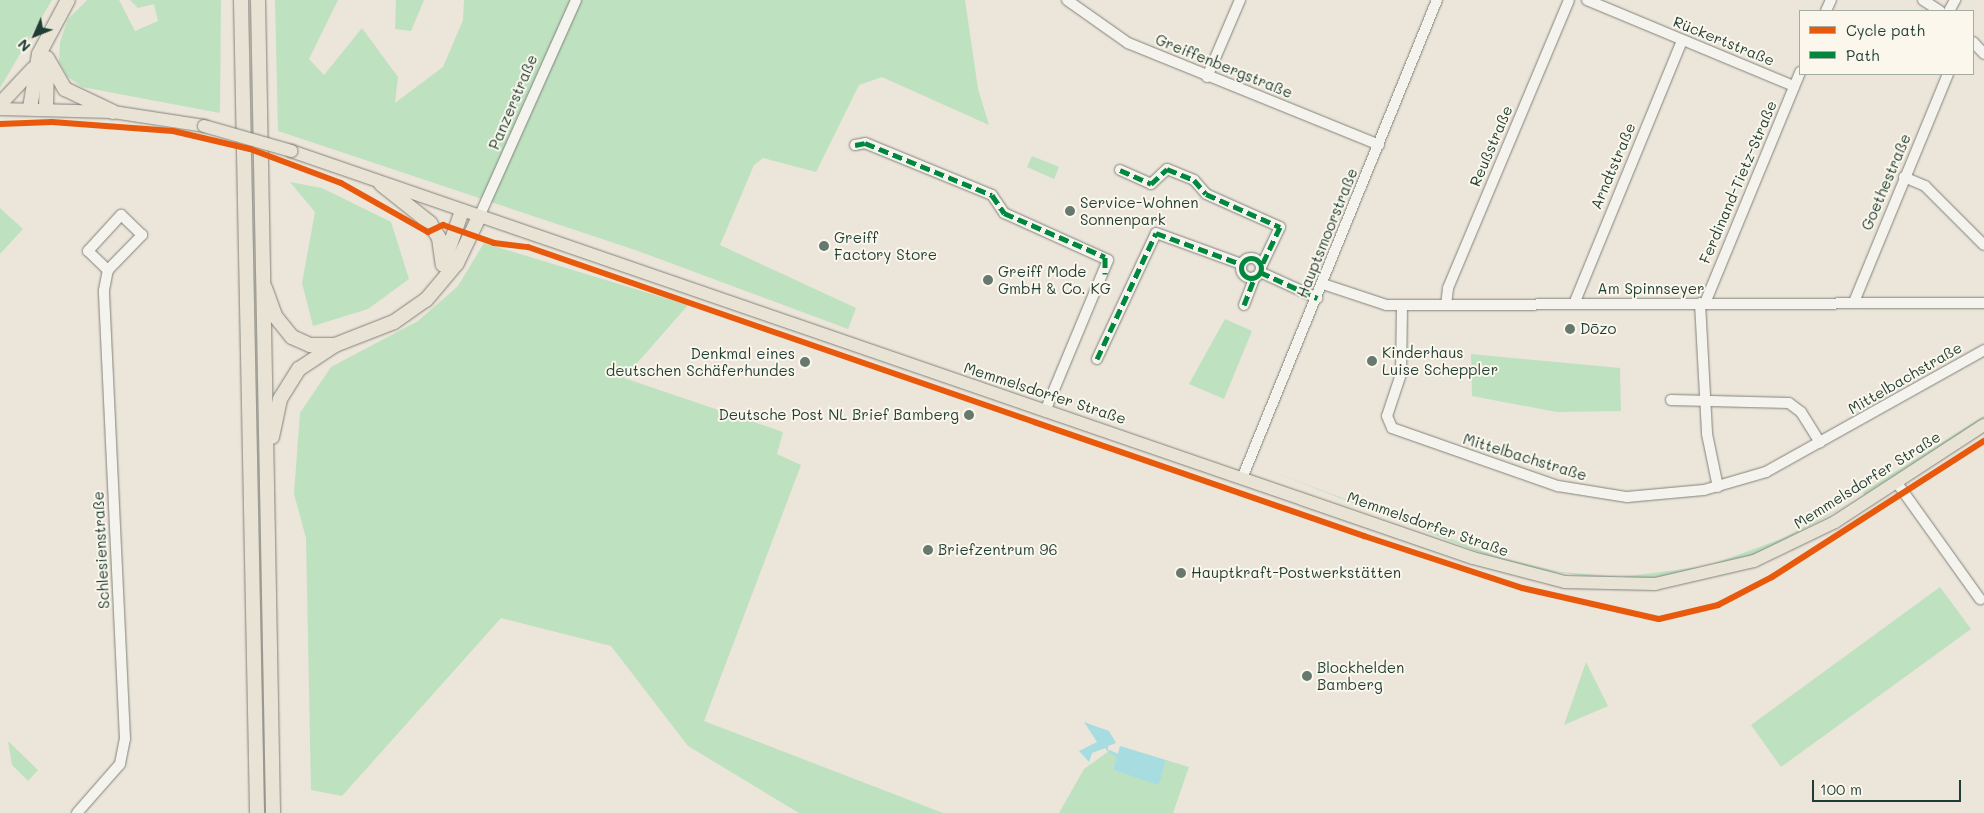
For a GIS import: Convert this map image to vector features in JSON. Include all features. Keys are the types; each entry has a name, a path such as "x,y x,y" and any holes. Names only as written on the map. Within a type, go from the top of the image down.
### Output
{"highway":[{"path":"30,108 34,67 45,40 68,0"},
{"path":"236,0 241,18"},
{"path":"241,0 257,813"},
{"path":"258,0 273,813"},
{"path":"45,40 47,58 46,109"},
{"path":"47,58 65,90 113,112"},
{"path":"0,104 34,67"},
{"path":"381,184 430,224 439,238 443,265"},
{"path":"436,291 462,211"},
{"path":"267,460 280,399 288,382 335,345 394,322 436,291 457,263 479,217"},
{"path":"262,278 275,316 292,337 310,345 335,345"}],"main road":[{"name":"Memmelsdorfer Straße","path":"0,109 30,108 113,112 204,126 291,151 381,184 847,344 1243,476 1510,570 1565,582 1623,585 1692,578 1754,561 1826,527 1897,483 1984,425"}],"street":[{"name":"Panzerstraße","path":"479,217 576,0"},
{"name":"Greiffenbergstraße","path":"1067,0 1128,43 1207,77 1379,145"},
{"path":"1207,77 1240,0"},
{"name":"Hauptsmoorstraße","path":"1243,476 1323,284 1437,0"},
{"name":"Reußstraße","path":"1446,305 1448,288 1569,0"},
{"name":"Rückertstraße","path":"1587,0 1794,86"},
{"path":"1923,0 1938,10"},
{"name":"Arndtstraße","path":"1574,304 1682,41"},
{"path":"1974,43 1984,54"},
{"name":"Ferdinand-Tietz-Straße","path":"1702,303 1799,74"},
{"name":"Goethestraße","path":"1854,302 1948,75"},
{"path":"855,145 865,143 992,195 1004,212 1108,260 1045,410"},
{"path":"1120,170 1151,184 1167,169 1194,180 1206,194 1280,227 1244,305"},
{"path":"1904,177 1925,186 1984,245"},
{"path":"122,215 142,235 108,270 88,251 122,215"},
{"path":"1097,359 1156,232 1241,264 1255,258 1259,272"},
{"path":"1241,264 1242,272 1259,272 1317,298"},
{"name":"Schlesienstraße","path":"77,813 120,764 126,739 104,311 108,270"},
{"name":"Am Spinnseyer","path":"1323,284 1368,302 1402,305 1984,303"},
{"path":"1702,303 1704,400 1718,487"},
{"name":"Mittelbachstraße","path":"1402,305 1402,374 1387,416 1397,431 1533,478 1592,493 1649,496 1718,487 1766,472 1984,350"},
{"path":"1671,400 1789,403 1801,412 1820,443"},
{"path":"1897,483 1980,600"}],"green space":[{"path":"0,0 52,0 0,88"},
{"path":"87,0 119,0 135,31 158,21 154,4 138,8 130,0 221,0 220,113 82,87 67,76 59,62 60,42 68,19"},
{"path":"275,0 338,0 309,59 324,75 362,28 398,77 395,103 443,67 463,20 464,0 965,0 978,89 989,125 882,77 859,85 816,172 763,158 754,165 720,245 856,308 848,329 638,251 278,131"},
{"path":"396,0 424,0 411,31 395,29"},
{"path":"1032,156 1059,167 1054,179 1027,167"},
{"path":"290,182 322,188 391,222 409,279 368,309 313,326 302,283 315,212"},
{"path":"0,208 23,229 0,254"},
{"path":"484,243 688,305 624,378 783,432 777,454 801,465 704,721 943,813 799,813 688,746 611,646 501,618 342,796 311,790 306,538 294,494 300,413 331,367 418,321 458,286"},
{"path":"1225,319 1252,331 1224,399 1189,384"},
{"path":"1471,354 1620,368 1621,411 1557,412 1472,396"},
{"path":"1984,416 1984,418 1864,495 1863,492"},
{"path":"1268,470 1499,557 1560,572 1621,577 1708,566 1781,539 1860,498 1760,553 1725,564 1658,577 1608,579 1532,569 1494,558"},
{"path":"1940,587 1971,629 1781,767 1751,725"},
{"path":"1586,662 1608,706 1564,725"},
{"path":"8,741 38,770 28,781 12,765"},
{"path":"1109,751 1118,755 1113,770 1159,784 1166,760 1189,767 1173,813 1059,813 1084,769"}],"water":[{"path":"1084,722 1109,731 1116,743 1108,746 1108,752 1105,748 1092,753 1089,762 1079,751 1097,742"},
{"path":"1120,746 1166,760 1159,785 1113,770"}],"waterway":[{"path":"1109,751 1118,755"}],"marked path":[{"path":"855,145 865,143 992,195 1004,213 1105,257 1105,274"},
{"path":"1120,170 1151,184 1167,169 1194,180 1206,194 1280,227 1261,267"},
{"path":"1097,359 1156,233 1241,264"},
{"path":"1251,258 1258,261 1261,268 1258,275 1251,278 1244,275 1241,268 1244,261 1251,258"},
{"path":"1260,272 1317,298"},
{"path":"1244,305 1255,277"}],"cycle path":[{"path":"0,124 52,122 173,131 250,149 341,183 428,232 443,225 494,243 528,247 1364,536 1522,588 1659,619 1718,605 1772,577 1984,441"}],"place":[{"name":"Service-Wohnen Sonnenpark","path":"1070,211"},
{"name":"Greiff Factory Store","path":"824,246"},
{"name":"Greiff Mode GmbH & Co. KG","path":"988,280"},
{"name":"Dōzo","path":"1570,329"},
{"name":"Kinderhaus Luise Scheppler","path":"1372,361"},
{"name":"Denkmal eines deutschen Schäferhundes","path":"805,362"},
{"name":"Deutsche Post NL Brief Bamberg","path":"969,415"},
{"name":"Briefzentrum 96","path":"928,550"},
{"name":"Hauptkraft-Postwerkstätten","path":"1181,573"},
{"name":"Blockhelden Bamberg","path":"1307,676"}]}
